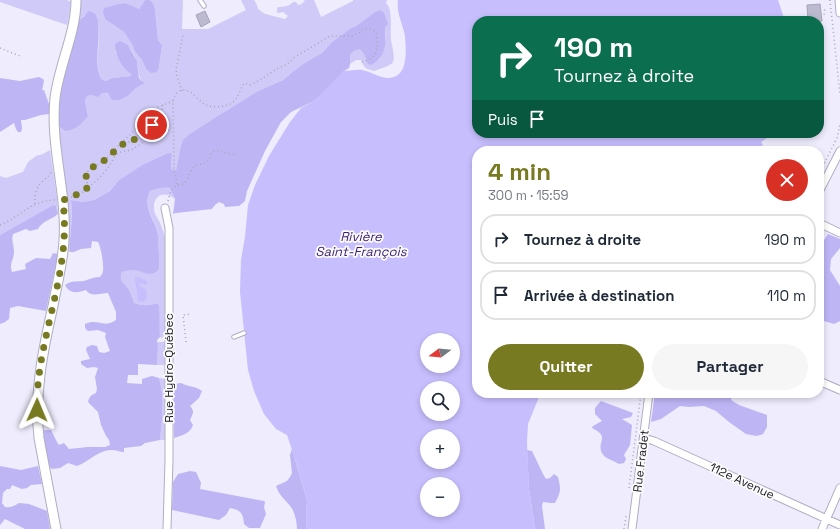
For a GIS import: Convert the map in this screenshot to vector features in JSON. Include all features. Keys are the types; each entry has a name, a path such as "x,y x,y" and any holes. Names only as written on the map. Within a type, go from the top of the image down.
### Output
{"street":[{"path":"56,529 39,438 37,399 42,356 58,285 64,233 63,200 54,127 55,98 60,73 72,31 76,0"},
{"path":"839,0 840,12"},
{"path":"824,182 840,152"},
{"name":"Rue Hydro-Québec","path":"165,208 169,236 169,460 167,529"},
{"path":"824,225 840,233"},
{"path":"824,383 840,390"},
{"name":"Rue Fradet","path":"632,529 649,398"},
{"name":"112e Avenue","path":"644,438 654,441 840,525"},
{"path":"822,529 840,488"}],"lane":[{"path":"200,0 204,6"},
{"path":"234,337 244,334"}],"path":[{"path":"830,0 840,94"},
{"path":"822,16 825,7"},
{"path":"177,185 174,174 173,101 175,94 187,90 201,102 210,106 219,107 227,105 238,97 245,83 250,85 256,83 280,67 286,66 295,56 330,36 353,36 364,29 369,28 376,32 378,46 376,53 371,59 365,62 359,62"},
{"path":"182,91 176,70 183,35"},
{"path":"0,48 20,56"},
{"path":"88,187 86,175 88,171 108,158 132,134 150,112 173,101"},
{"path":"0,225 40,202 63,200 83,192 109,167 115,155 132,150 141,144 156,125 164,104"},
{"path":"120,145 136,139 140,133 152,125 161,114"},
{"path":"824,164 837,138 840,124"},
{"path":"165,208 171,190 177,185 183,184 194,168 197,165 206,162 213,151 216,150 237,154"},
{"path":"35,204 36,192 40,184 49,176 57,160"},
{"path":"186,342 183,315 190,314"},
{"name":"Rue Fradet","path":"629,488 640,398"},
{"path":"624,529 626,511"}],"shaded area":[{"path":"0,0 67,0 71,2 67,25 0,2"},
{"path":"81,0 145,0 139,9 126,4 106,20 124,32 146,69 159,67 162,45 158,40 155,10 149,0 183,0 182,29 208,29 246,10 241,0 254,0 258,9 265,14 285,19 288,16 283,12 278,13 277,9 278,7 287,6 293,2 296,2 298,5 302,4 305,0 314,0 321,17 353,0 387,0 386,3 391,15 391,40 394,59 390,65 374,71 366,68 361,60 356,60 350,64 350,55 360,48 368,63 372,65 382,53 386,33 382,21 375,12 332,42 322,53 306,62 283,80 256,92 226,111 179,156 176,170 171,169 172,155 168,153 142,165 119,180 110,191 94,200 83,202 71,200 72,219 69,243 70,252 68,251 68,205 58,125 88,116 85,101 87,96 102,93 129,95 136,88 145,83 140,78 137,62 128,45 115,51 131,76 112,78 106,81 101,79 98,68 99,30 97,16 85,16 79,20"},
{"path":"145,0 149,0 153,3 158,40 162,45 159,67 157,72 151,73 146,69 124,32 106,20 103,13 104,8 122,4 128,4 139,9"},
{"path":"380,10 384,13 388,24 385,27 386,38 383,53 372,65 368,64 360,49 354,51 350,55 349,68 344,71 314,101 291,112 281,122 265,151 247,191 245,201 239,206 225,207 224,204 219,202 212,209 173,214 175,199 170,188 160,188 150,191 147,203 158,235 159,269 156,272 149,274 135,270 122,272 121,280 129,290 134,303 144,305 158,304 159,307 160,337 157,340 157,365 138,364 138,375 128,375 127,383 142,384 142,379 152,376 159,378 162,394 160,440 145,443 141,446 124,448 124,452 108,450 77,466 68,463 60,468 52,469 49,467 43,430 51,430 59,445 64,443 69,449 105,447 110,445 101,425 98,412 88,402 90,396 96,393 97,389 95,377 98,368 87,368 81,364 81,361 90,359 86,350 87,347 92,345 97,346 99,352 104,353 110,351 105,337 106,333 98,330 88,331 85,328 85,324 90,322 104,324 111,323 116,320 116,312 108,293 90,294 86,290 74,292 69,290 65,285 72,282 100,277 103,272 103,261 98,242 92,241 91,248 70,252 69,243 72,218 71,200 83,202 94,200 110,191 119,180 142,165 168,153 172,154 171,169 176,170 183,140 190,134 256,92 283,80 306,62 322,53 332,42 351,28"},
{"path":"88,11 95,14 98,20 99,28 97,58 101,79 106,81 112,78 131,76 131,74 122,65 116,52 115,44 120,41 128,45 137,61 139,78 145,83 136,88 129,95 119,100 112,100 108,93 102,93 98,97 92,95 87,96 85,101 88,116 75,128 65,131 58,125 62,89 67,63 79,20 85,16"},
{"path":"39,77 44,81 42,90 44,90 49,104 49,114 21,120 21,132 18,132 14,123 0,132 0,78 20,81"},
{"path":"50,150 58,214 56,206 53,205 0,235 0,176 6,178 23,172 28,162 36,156"},
{"path":"155,188 170,188 175,199 164,194 160,195 155,200 154,204 155,212 164,232 165,238 165,338 160,337 158,304 144,305 134,303 129,290 121,280 122,272 129,269 143,272 159,250 157,231 148,207 148,197 150,191"},
{"path":"53,205 56,206 58,214 42,224 38,229 30,231 26,229 13,234 12,239 14,251 11,264 12,272 26,269 25,264 36,258 50,259 53,253 58,254 46,311 18,306 10,308 9,319 0,324 0,235"},
{"path":"828,234 840,239 840,248 831,259 830,270 840,286 840,321 834,324 824,321 824,240"},
{"path":"157,342 165,342 164,365 157,365"},
{"path":"159,378 165,379 165,440 160,440 162,394"},
{"path":"181,383 202,391 199,398 190,406 193,410 190,420 193,425 192,428 185,434 174,438 174,384"},
{"path":"654,398 732,398 731,400 739,405 767,415 767,427 763,434 757,436 746,434 716,411 704,406 680,406 661,419 651,422"},
{"path":"601,401 633,413 631,417 622,419 632,425 630,445 624,455 626,459 624,463 619,464 603,455 601,449 601,434 592,428 602,421 595,414 595,408"},
{"path":"292,449 307,500 307,529 297,529 296,518 292,509 276,486 287,481 292,473 290,455"},
{"path":"527,450 532,451 546,479 550,478 554,474 558,477 559,481 560,490 555,503 543,502 542,506 545,529 535,529 529,489"},
{"path":"0,466 21,470 38,466 42,484 31,485 22,489 12,485 10,489 7,489 3,493 2,503 5,507 19,503 29,504 47,511 50,529 25,529 5,519 0,525"},
{"path":"190,471 196,472 201,483 200,489 264,501 266,514 260,528 249,528 244,524 241,513 230,508 226,515 219,520 172,510 173,482 178,474"}],"water":[{"name":"Rivière Saint-François","path":"398,0 778,0 783,16 472,16 472,138 767,138 761,142 763,145 762,146 472,146 472,398 539,398 528,424 527,442 529,489 535,529 307,529 307,500 287,435 276,429 264,414 254,391 248,370 240,292 241,260 248,205 255,185 269,156 290,122 301,108 314,101 344,71 362,70 389,78 400,73 405,62 406,55 405,36 399,14"},
{"path":"135,277 146,280 146,285 142,283 139,285 140,287 144,288 147,293 145,301 138,301"}],"building":[{"path":"820,4 821,16 808,16 807,5"},
{"path":"205,11 210,22 201,27 196,15"}],"route":[{"path":"37,410 41,364 62,259 64,233 63,200 86,190 88,187 86,175 91,168 108,158 120,145 136,139 140,133 152,125"}]}
